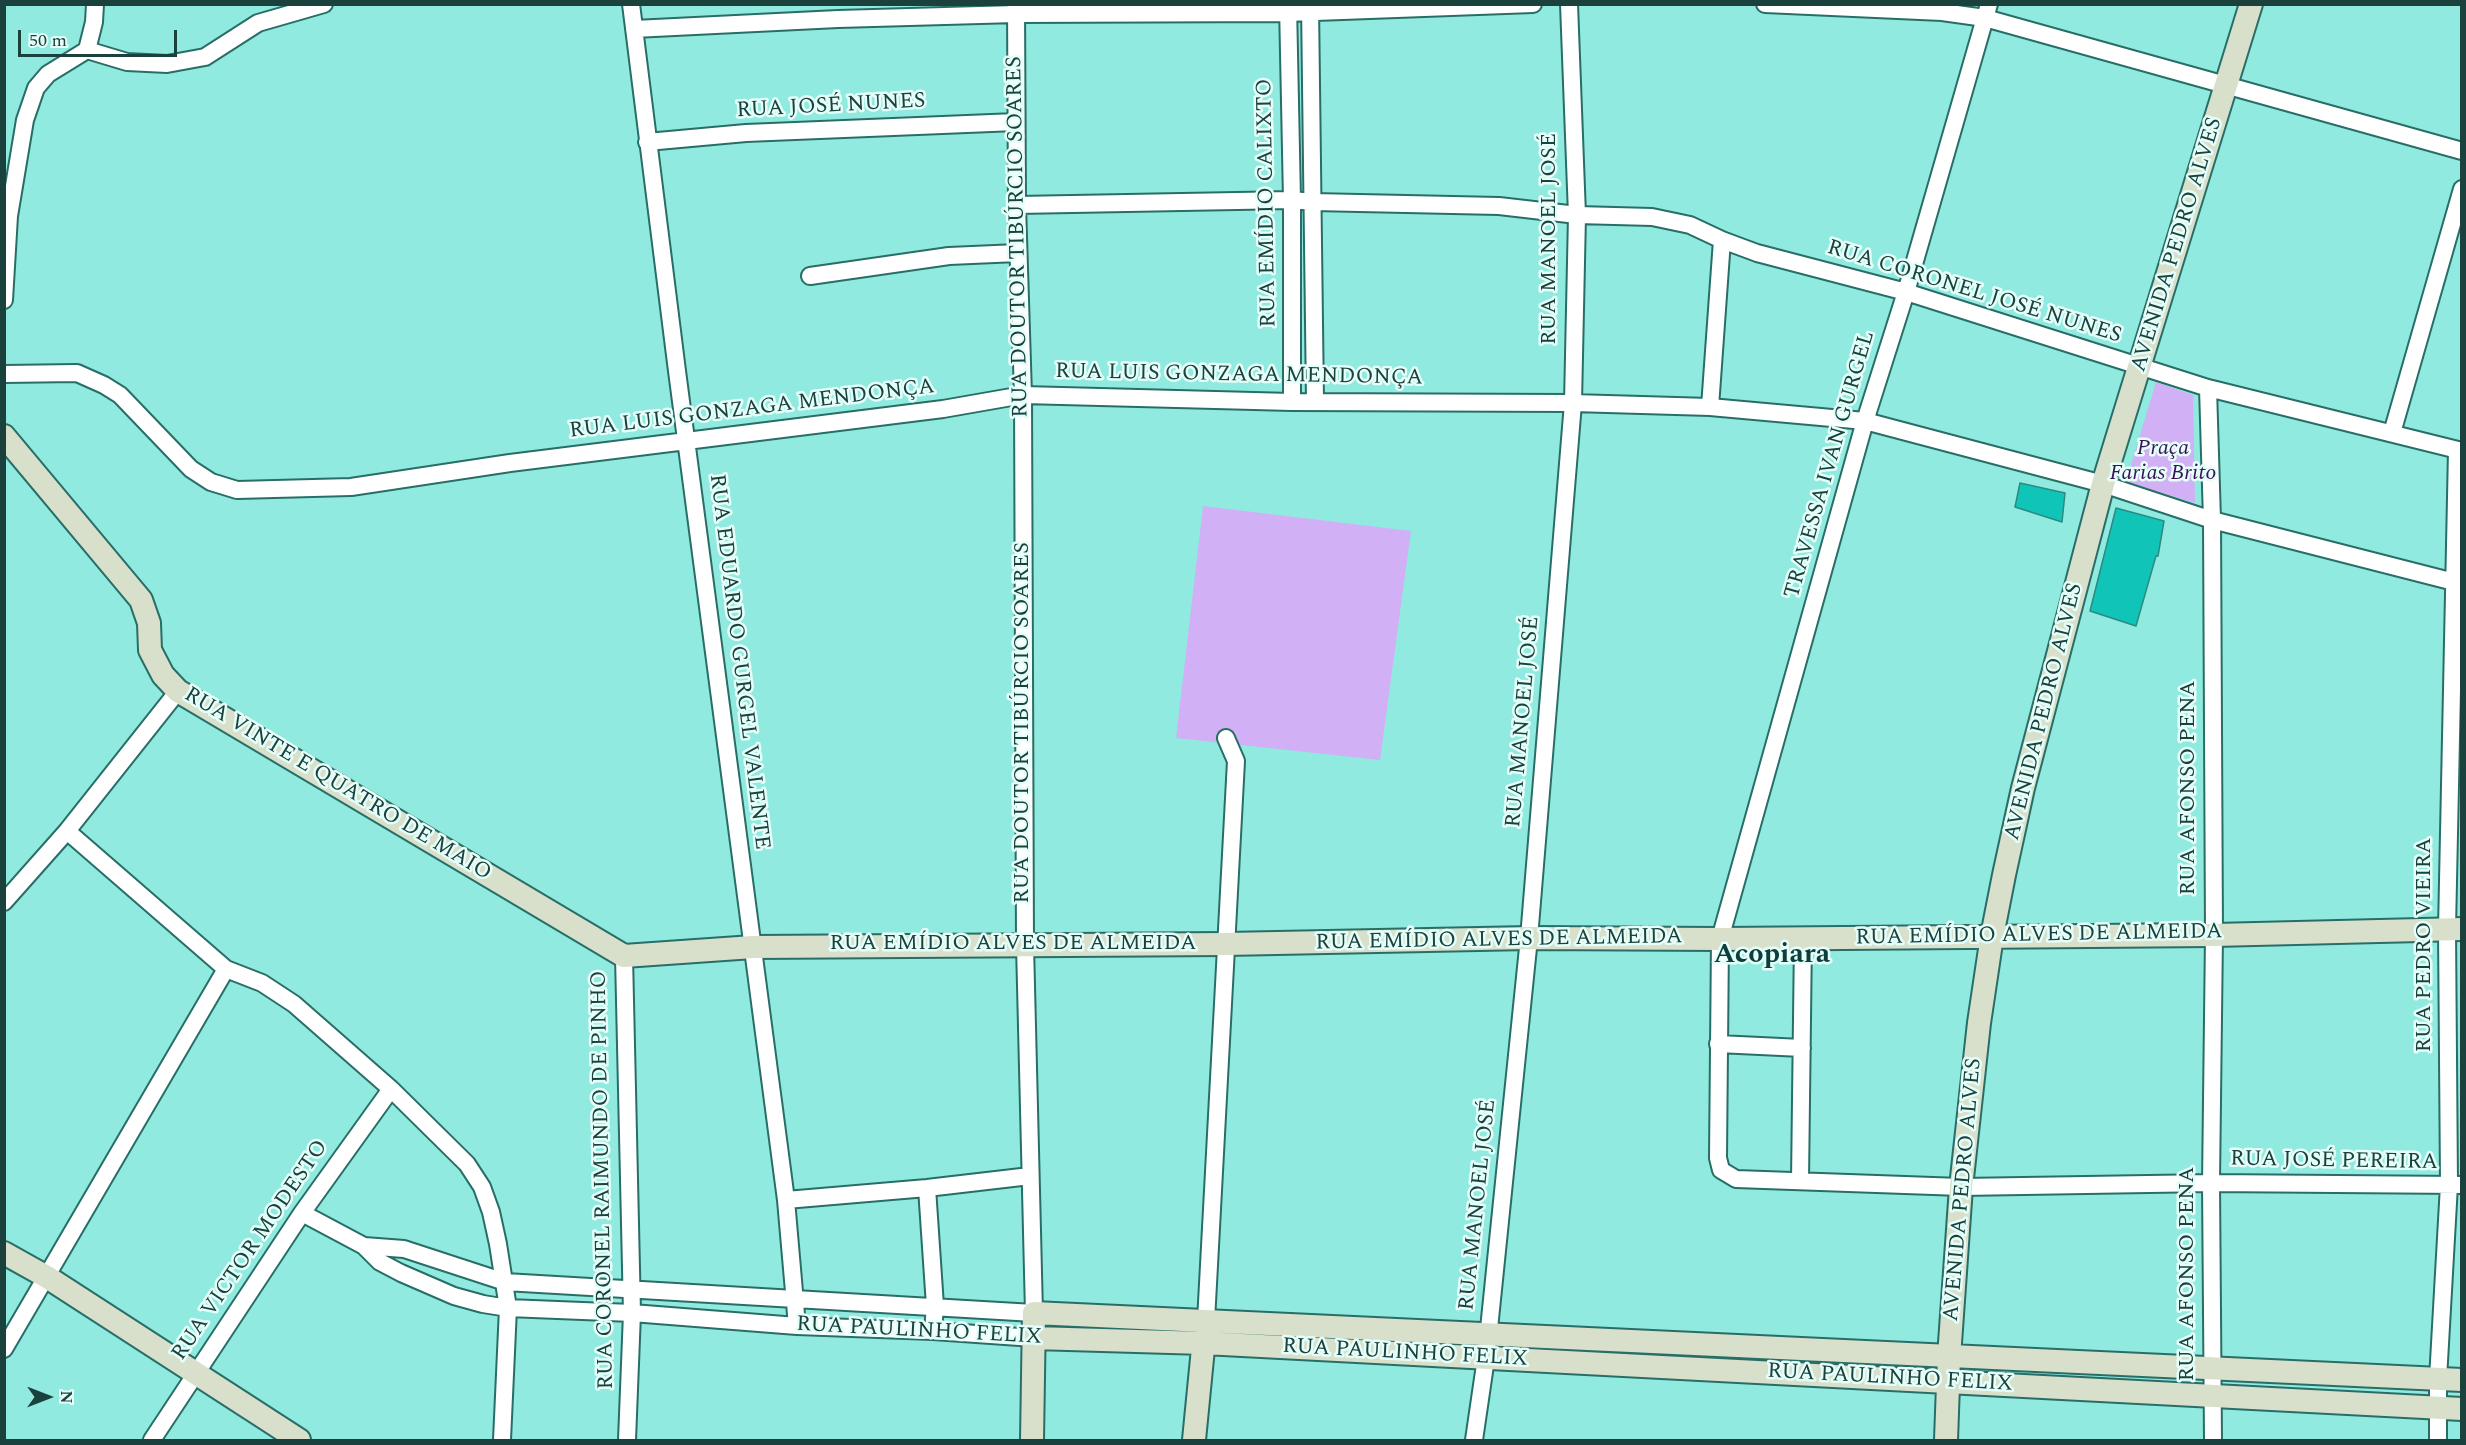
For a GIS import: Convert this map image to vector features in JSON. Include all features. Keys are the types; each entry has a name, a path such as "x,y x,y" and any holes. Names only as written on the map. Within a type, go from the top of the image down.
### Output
{"main road":[{"name":"AVENIDA PEDRO ALVES","path":"1946,1440 1949,1357 1961,1187 1979,1023 1992,936 2023,788 2103,484 2251,4"},
{"name":"RUA VINTE E QUATRO DE MAIO","path":"4,436 141,600 148,623 150,650 162,675 178,691 624,956"},
{"name":"RUA EMÍDIO ALVES DE ALMEIDA","path":"753,946 1226,944 1529,938 1720,939 2214,935 2454,929"},
{"path":"624,956 753,946"},
{"path":"4,1253 47,1276 299,1440"},
{"name":"RUA PAULINHO FELIX","path":"1034,1313 2462,1380"},
{"name":"RUA DOUTOR TIBÚRCIO SOARES","path":"1032,1440 1034,1313"},
{"path":"1194,1440 1206,1321"},
{"name":"RUA PAULINHO FELIX","path":"1034,1338 1486,1358 2462,1409"}],"street":[{"path":"4,300 9,216 29,110 36,88 48,74 87,50 94,22 95,4"},
{"path":"87,50 128,62 167,64 205,57 258,22 324,4"},
{"name":"RUA EDUARDO GURGEL VALENTE","path":"631,4 647,142 786,1200 797,1326"},
{"path":"634,28 838,12 1288,9 1533,4"},
{"name":"RUA MANOEL JOSÉ","path":"1474,1440 1486,1358 1529,938 1573,403 1577,215 1569,4"},
{"path":"1765,4 1942,12 1987,11 2227,87 2462,151"},
{"name":"RUA EMÍDIO CALIXTO","path":"1310,8 1315,402"},
{"name":"RUA EMÍDIO CALIXTO","path":"1288,9 1292,200 1292,402"},
{"name":"RUA DOUTOR TIBÚRCIO SOARES","path":"1016,10 1017,205 1023,395 1025,945 1034,1313"},
{"name":"TRAVESSA IVAN GURGEL","path":"1720,939 1865,421 1906,292 1987,11"},
{"name":"RUA JOSÉ NUNES","path":"647,142 747,133 1016,122"},
{"path":"2392,433 2462,189"},
{"name":"RUA CORONEL JOSÉ NUNES","path":"1017,205 1292,200 1499,206 1577,215 1652,217 1690,225 1757,253 1906,292 2208,388 2459,451"},
{"path":"1710,407 1722,240"},
{"path":"810,276 949,256 1018,253"},
{"name":"RUA LUIS GONZAGA MENDONÇA","path":"4,374 77,373 104,385 120,395 190,469 211,482 237,490 351,487 943,409 1023,395 1292,402 1573,403 1710,407 1865,421 2103,484 2212,520 2459,584"},
{"name":"RUA AFONSO PENA","path":"2208,388 2212,520 2214,935 2211,1183 2213,1440"},
{"name":"RUA PEDRO VIEIRA","path":"2438,1440 2438,1379 2455,1185 2454,929 2459,451"},
{"path":"4,902 67,831 178,691"},
{"path":"1206,1321 1236,761 1226,738"},
{"path":"67,831 226,969 262,983 294,1004 391,1089 467,1164 482,1187 498,1244 505,1282 508,1308 502,1440"},
{"path":"1800,1181 1803,938"},
{"name":"RUA JOSÉ PEREIRA","path":"1720,939 1718,1158 1721,1170 1736,1179 1961,1187 2211,1183 2455,1185"},
{"name":"RUA CORONEL RAIMUNDO DE PINHO","path":"624,956 632,1291 627,1440"},
{"path":"4,1348 226,969"},
{"path":"1718,1044 1802,1047"},
{"name":"RUA VICTOR MODESTO","path":"152,1440 302,1213 391,1089"},
{"path":"786,1200 927,1188 1030,1176"},
{"path":"927,1188 935,1306 933,1331"},
{"name":"RUA PAULINHO FELIX","path":"302,1213 364,1246 380,1262 454,1296 508,1308 632,1313 797,1326 933,1331 1034,1338"},
{"name":"RUA PAULINHO FELIX","path":"364,1246 404,1249 505,1282 1034,1313"}],"green space":[{"name":"Praça Farias Brito","path":"2156,382 2193,395 2195,503 2126,482"},
{"path":"1203,506 1411,531 1380,760 1176,738"}],"building":[{"path":"2020,483 2065,493 2062,522 2015,507"},
{"path":"2116,508 2164,521 2158,556 2156,556 2136,626 2090,611"}],"district":[{"name":"Acopiara","path":"1772,957"}]}
